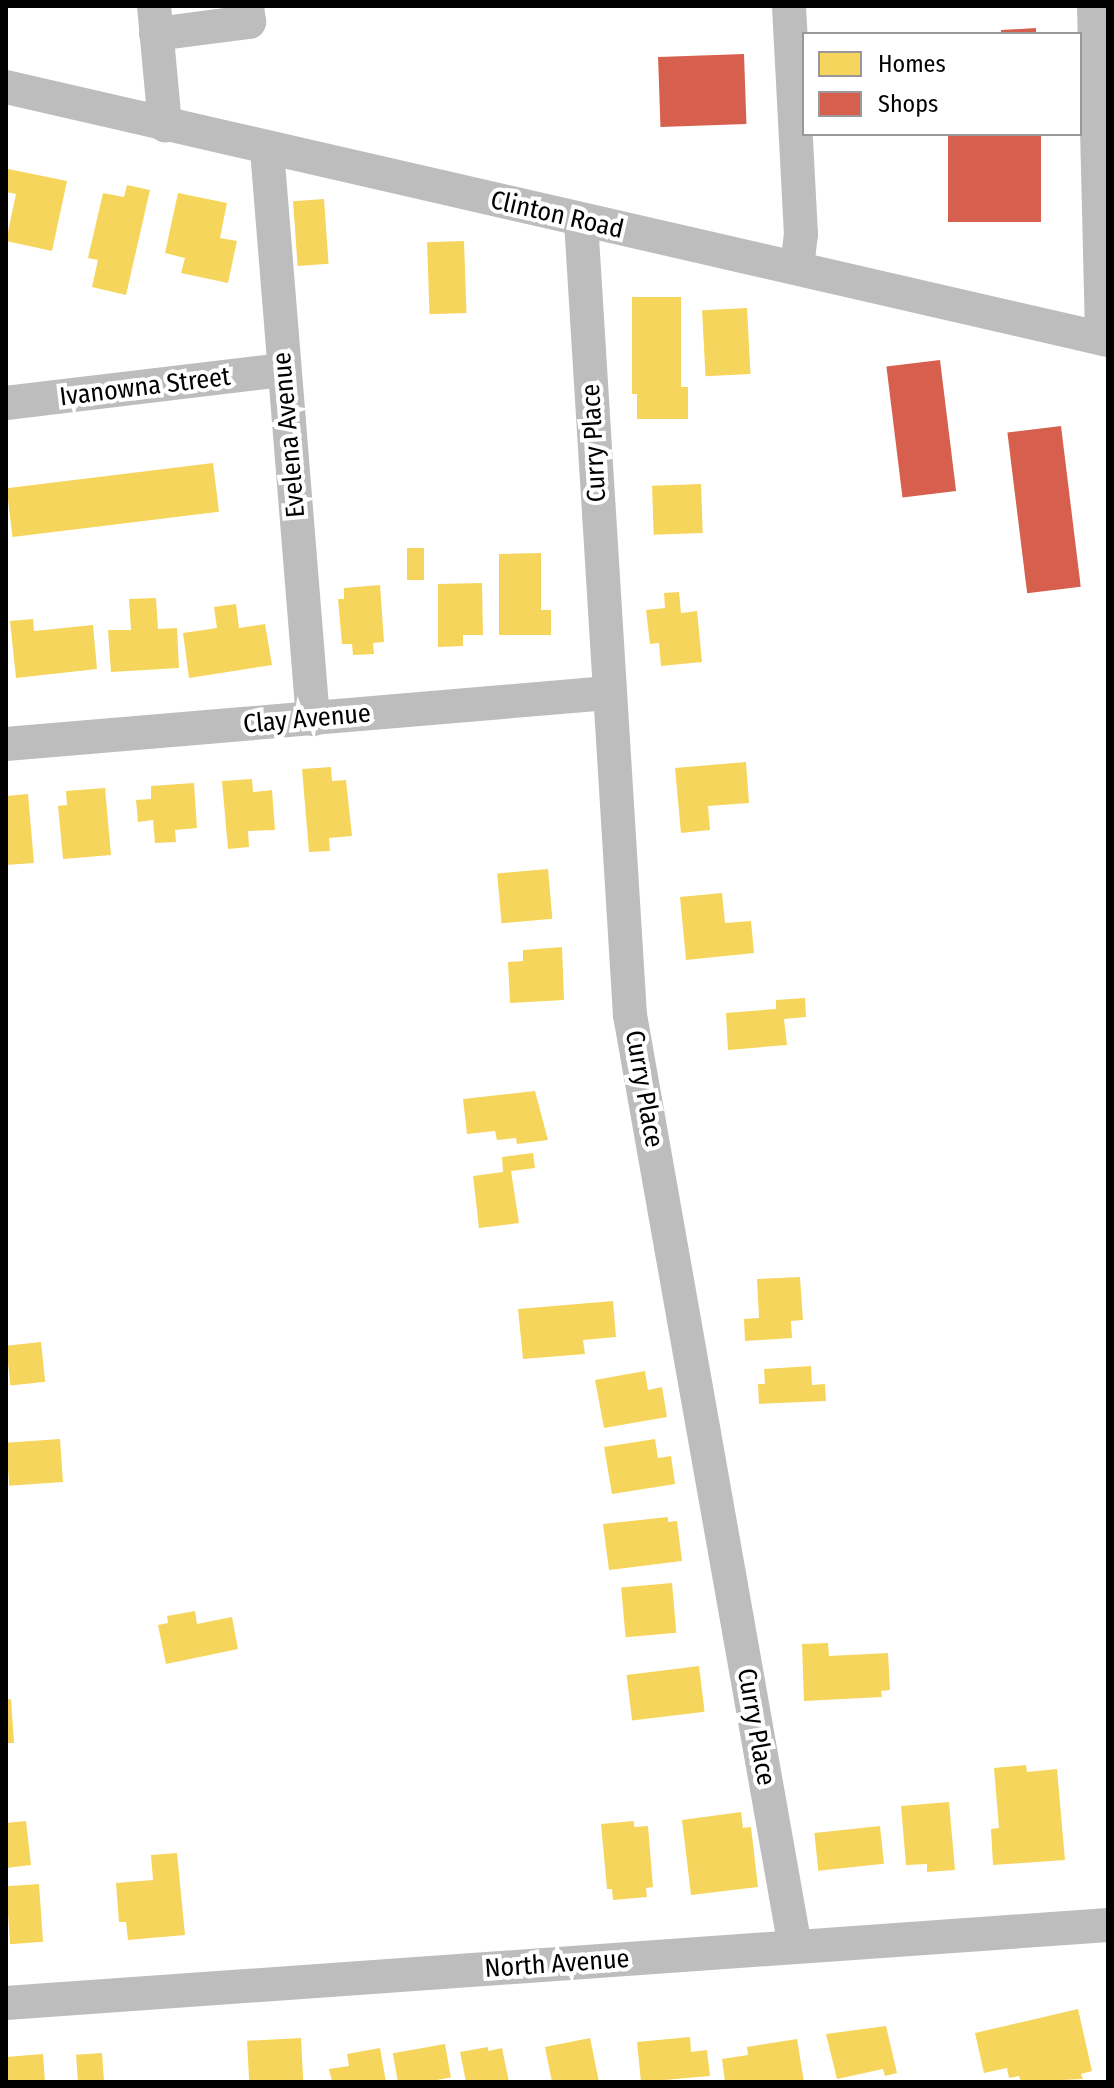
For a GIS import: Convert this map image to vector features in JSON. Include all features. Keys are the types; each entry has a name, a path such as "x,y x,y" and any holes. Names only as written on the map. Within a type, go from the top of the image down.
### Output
{"street":[{"path":"165,125 155,20 249,22 247,6"},
{"path":"789,6 801,234 797,268"},
{"path":"1094,6 1105,339"},
{"name":"Clinton Road","path":"6,87 267,150 1105,339"},
{"name":"Evelena Avenue","path":"267,150 313,719"},
{"name":"Curry Place","path":"581,221 630,1015 795,1947"},
{"name":"Ivanowna Street","path":"6,403 284,370"},
{"name":"Clay Avenue","path":"6,744 608,693"},
{"name":"North Avenue","path":"6,2003 1108,1925"}],"building: Homes":[{"path":"8,169 67,181 52,251 6,241 16,194 6,192"},
{"path":"127,185 150,190 126,295 92,287 98,260 88,258 103,193 124,197"},
{"path":"178,193 227,203 220,238 237,241 228,283 181,273 185,258 165,253"},
{"path":"324,199 329,264 298,266 293,201"},
{"path":"464,241 467,313 430,314 427,242"},
{"path":"632,297 681,297 681,387 688,387 688,419 637,419 637,394 632,394"},
{"path":"747,308 750,374 706,376 702,310"},
{"path":"213,463 219,512 13,537 7,488"},
{"path":"701,484 703,533 654,535 652,486"},
{"path":"407,548 424,548 424,580 407,580"},
{"path":"541,553 541,610 551,610 551,635 499,635 499,554"},
{"path":"482,583 483,635 463,635 463,646 438,647 438,584"},
{"path":"380,585 384,642 373,643 374,654 353,655 352,644 342,644 338,599 344,599 344,588"},
{"path":"679,592 681,613 697,611 702,662 661,666 659,643 650,644 646,610 665,608 664,593"},
{"path":"156,598 158,629 177,628 179,668 111,672 108,630 131,630 129,599"},
{"path":"236,604 239,628 265,624 272,665 189,678 183,633 217,628 214,607"},
{"path":"33,619 34,631 93,625 97,669 16,678 10,621"},
{"path":"746,762 749,803 708,806 710,830 681,833 675,768"},
{"path":"331,767 332,781 346,780 352,836 329,838 330,851 309,852 302,769"},
{"path":"252,779 253,792 272,790 275,830 248,831 249,847 228,849 222,781"},
{"path":"194,783 197,828 175,830 176,842 155,843 153,820 138,822 136,800 151,799 151,786"},
{"path":"105,788 111,855 63,859 58,806 67,805 66,791"},
{"path":"28,794 34,863 6,865 6,796"},
{"path":"548,869 552,919 502,923 497,873"},
{"path":"722,893 725,923 751,921 754,953 686,960 680,897"},
{"path":"562,947 564,1000 510,1003 508,962 523,961 523,950"},
{"path":"805,998 806,1017 784,1019 787,1045 728,1050 726,1013 776,1009 776,1000"},
{"path":"535,1091 548,1140 517,1144 516,1138 497,1140 495,1131 467,1134 463,1099"},
{"path":"533,1153 535,1168 511,1171 519,1223 479,1228 473,1176 503,1172 502,1157"},
{"path":"800,1277 803,1320 791,1321 792,1338 745,1341 744,1319 759,1318 757,1279"},
{"path":"613,1301 616,1337 583,1340 585,1354 523,1359 518,1309"},
{"path":"41,1342 45,1382 10,1385 6,1346"},
{"path":"811,1366 812,1385 825,1384 826,1401 759,1404 758,1384 765,1384 764,1369"},
{"path":"645,1371 648,1390 662,1387 667,1417 604,1428 595,1380"},
{"path":"60,1439 63,1482 9,1486 6,1443"},
{"path":"655,1439 658,1458 671,1456 675,1484 612,1494 604,1447"},
{"path":"668,1517 668,1522 677,1521 682,1561 609,1570 603,1524"},
{"path":"672,1583 676,1633 626,1637 621,1587"},
{"path":"195,1611 197,1624 232,1617 238,1649 166,1664 158,1625 168,1623 167,1616"},
{"path":"828,1643 829,1656 888,1653 890,1690 881,1691 882,1697 804,1701 802,1644"},
{"path":"699,1666 705,1712 632,1721 627,1675"},
{"path":"11,1699 14,1743 6,1743 6,1700"},
{"path":"1026,1765 1027,1772 1057,1769 1065,1860 993,1865 991,1829 999,1828 994,1768"},
{"path":"949,1802 955,1870 927,1872 927,1864 906,1865 901,1806"},
{"path":"741,1812 743,1828 751,1827 758,1887 691,1895 682,1820"},
{"path":"26,1821 31,1865 6,1868 6,1823"},
{"path":"634,1821 634,1827 648,1826 653,1887 646,1888 647,1897 613,1900 612,1889 607,1889 601,1824"},
{"path":"880,1826 884,1864 818,1871 814,1833"},
{"path":"177,1853 185,1935 128,1940 126,1922 119,1922 116,1883 153,1880 151,1855"},
{"path":"39,1884 43,1942 10,1944 6,1886"},
{"path":"1078,2009 1092,2071 1081,2074 1083,2079 1021,2082 1019,2076 1009,2078 1007,2068 984,2073 975,2033"},
{"path":"886,2026 897,2073 885,2076 883,2069 837,2079 826,2034"},
{"path":"690,2037 691,2052 707,2050 710,2076 641,2082 637,2042"},
{"path":"301,2038 303,2082 249,2082 247,2041"},
{"path":"590,2038 599,2082 552,2082 545,2047"},
{"path":"797,2039 804,2082 725,2082 722,2059 748,2055 747,2047"},
{"path":"445,2044 451,2077 398,2082 393,2053"},
{"path":"488,2047 488,2051 502,2048 509,2082 466,2082 460,2052"},
{"path":"380,2048 386,2082 332,2082 329,2069 349,2066 347,2054"},
{"path":"102,2053 104,2082 78,2082 76,2055"},
{"path":"43,2054 45,2082 6,2082 6,2057"}],"building: Shops":[{"path":"1036,28 1036,32 1001,32"},
{"path":"744,54 746,124 660,127 658,57"},
{"path":"948,136 1041,136 1041,222 948,222"},
{"path":"940,360 956,491 902,498 886,367"},
{"path":"1061,426 1081,587 1027,593 1007,433"}]}
